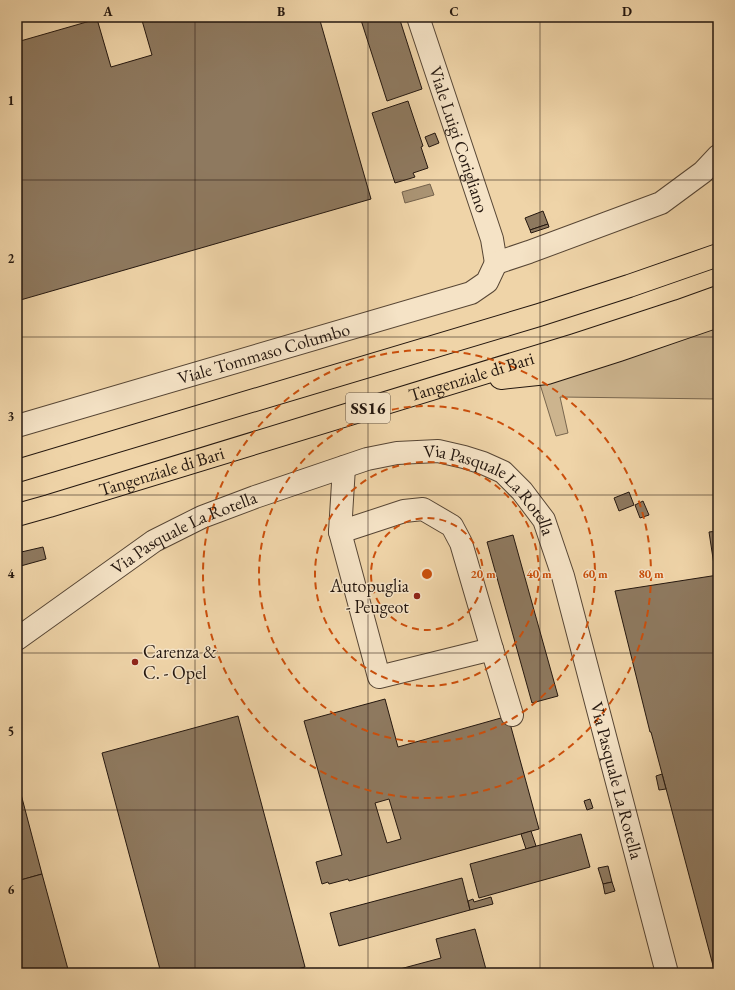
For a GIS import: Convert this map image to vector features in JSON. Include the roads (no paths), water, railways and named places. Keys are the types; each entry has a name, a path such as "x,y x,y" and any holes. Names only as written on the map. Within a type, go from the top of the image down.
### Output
{"highway":[{"path":"629,286 651,263 718,239"},
{"name":"SS16","path":"17,471 531,318 718,255"},
{"name":"Tangenziale di Bari","path":"17,515 575,345 718,297"},
{"path":"452,382 547,373 626,348 718,316"},
{"path":"17,521 49,506"}],"street":[{"name":"Viale Luigi Corigliano","path":"418,17 492,239 496,263"},
{"path":"496,263 661,203 703,172 718,156"},
{"name":"Viale Tommaso Columbo","path":"17,426 471,293 487,282 496,263"},
{"name":"Via Pasquale La Rotella","path":"17,639 154,541 202,517 255,497 367,459 397,452 438,451 483,463 503,472 522,491 544,520 563,576 667,973"},
{"path":"344,467 340,532 379,677 492,649"},
{"path":"340,532 404,511 423,509 452,526 460,543 512,715"}],"place":[{"name":"Autopuglia - Peugeot","path":"417,596"},
{"name":"Carenza & C. - Opel","path":"135,662"}]}
